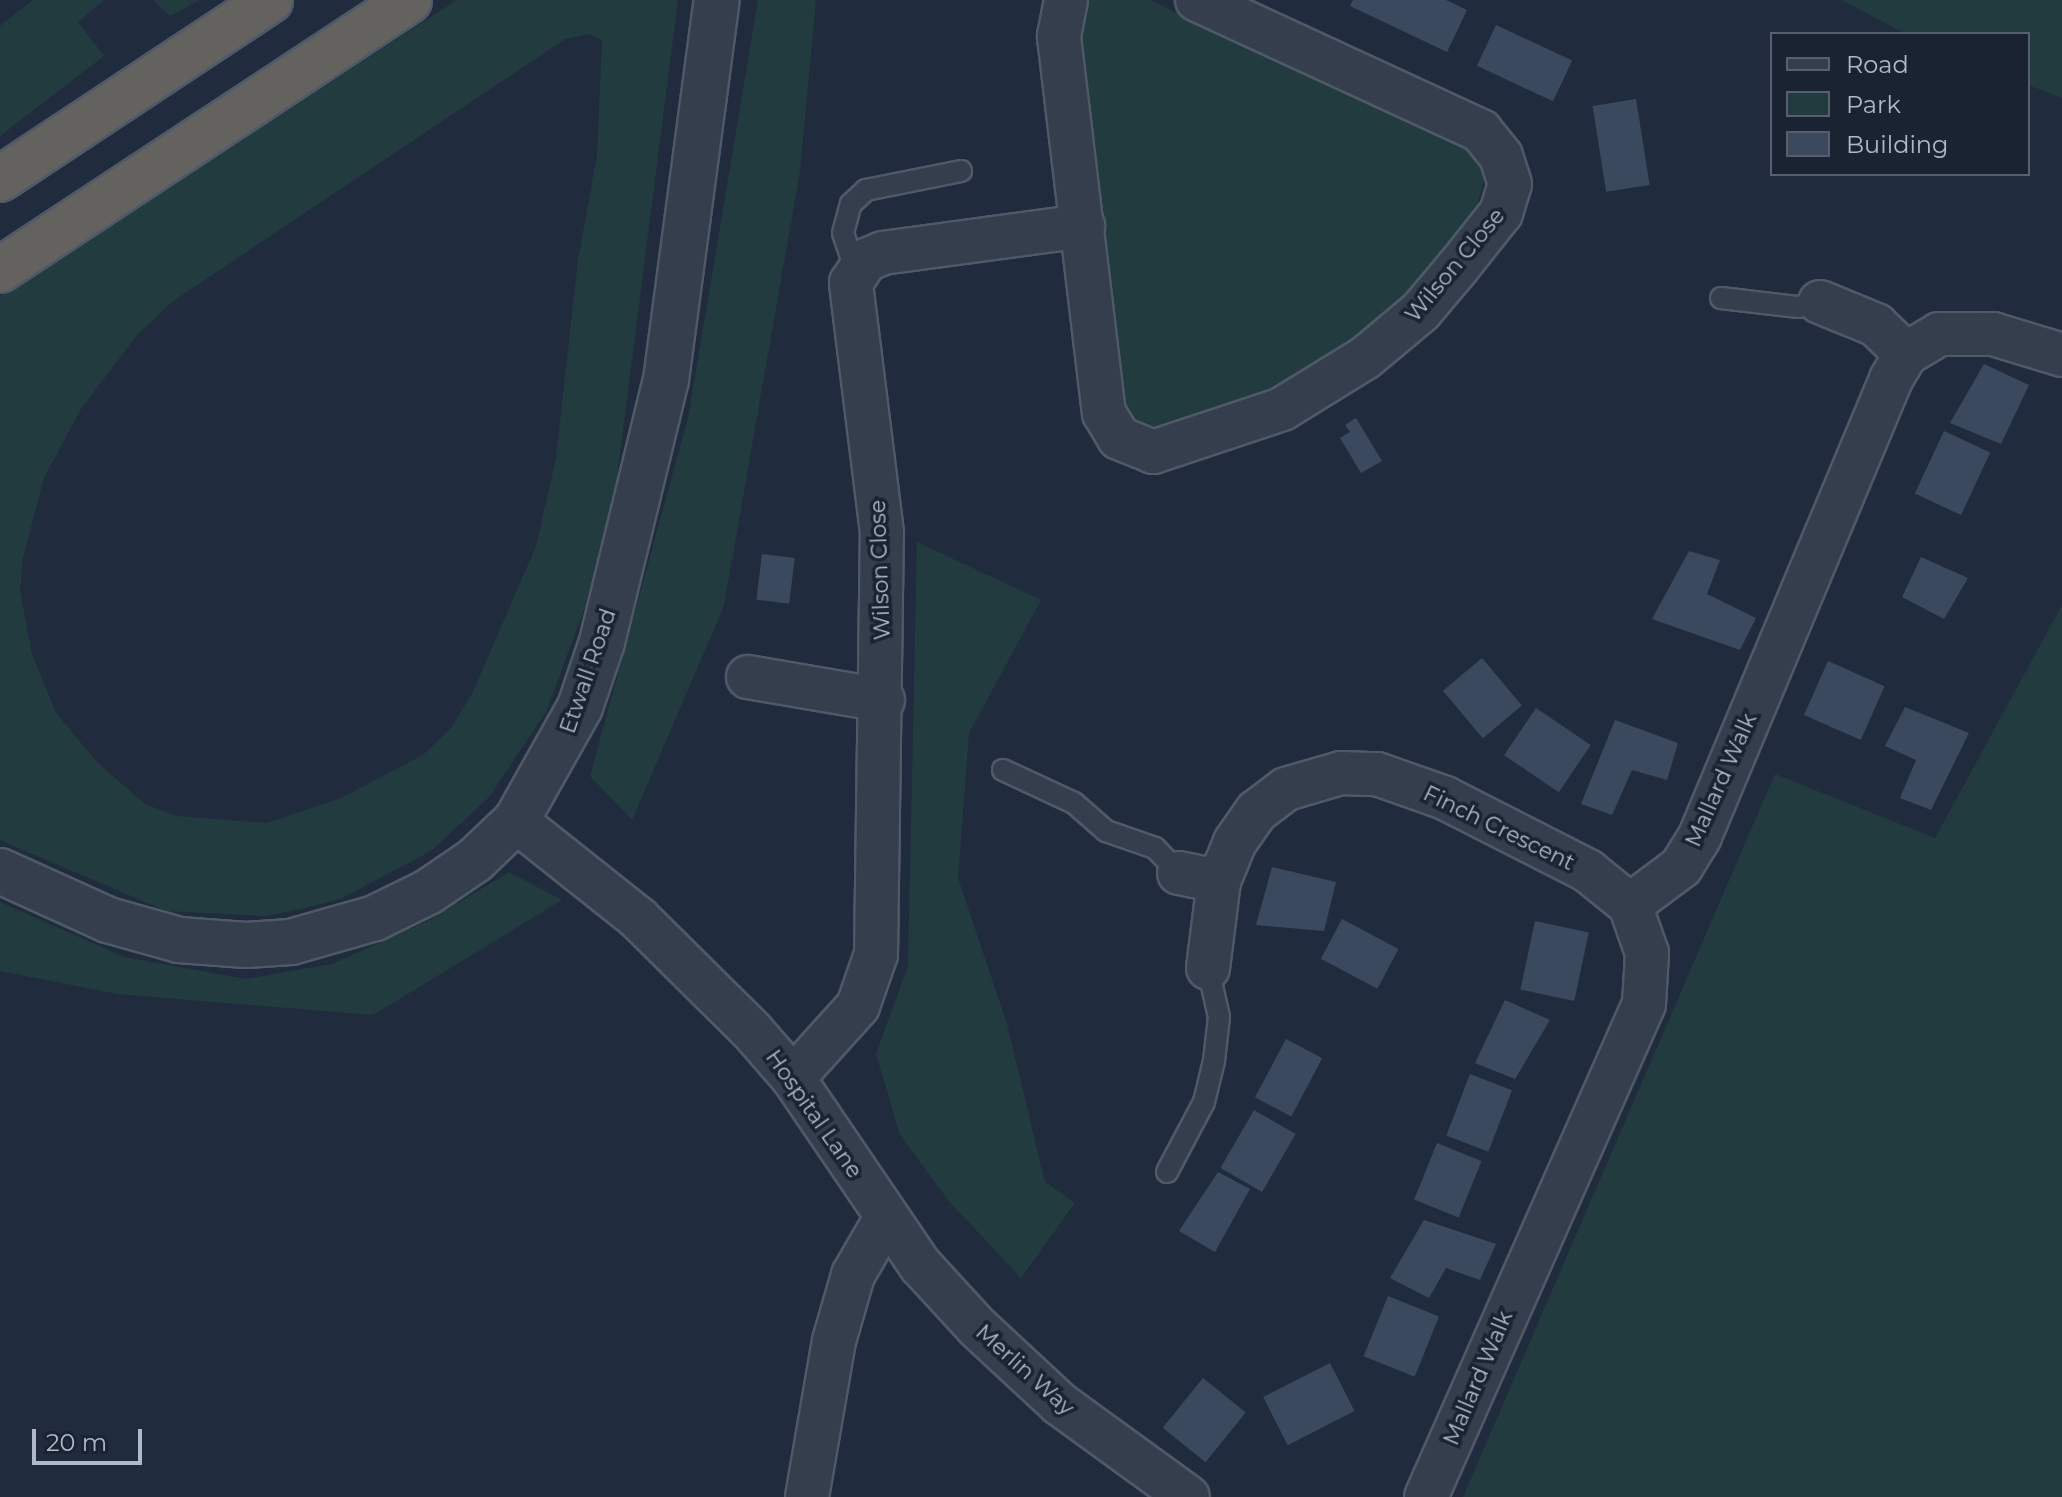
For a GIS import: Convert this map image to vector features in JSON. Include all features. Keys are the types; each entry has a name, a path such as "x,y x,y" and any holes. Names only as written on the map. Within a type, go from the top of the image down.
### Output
{"highway":[{"path":"0,179 270,0"},
{"path":"0,270 409,0"}],"street":[{"name":"Etwall Road","path":"0,871 108,920 179,940 246,945 291,942 360,924 428,892 475,860 516,821 580,707 602,642 666,380 717,0"},
{"name":"Wilson Close","path":"1066,0 1059,37 1107,425 1133,448 1153,452 1282,409 1365,358 1421,311 1508,199 1507,168 1481,131 1197,0"},
{"path":"856,271 883,253 1083,226"},
{"name":"Wilson Close","path":"793,1078 858,1006 872,968 883,700 882,533 853,305 856,271"},
{"path":"1820,302 1876,325 1906,354 1939,334 1965,333 1993,334 2062,355"},
{"name":"Mallard Walk","path":"1426,1497 1644,1004 1647,953 1630,905 1681,867 1700,836 1891,379 1906,354"},
{"path":"748,677 883,700"},
{"name":"Finch Crescent","path":"1208,968 1199,877 1235,842 1257,811 1286,789 1341,773 1377,774 1445,798 1588,871 1630,905"},
{"name":"Hospital Lane","path":"516,821 638,918 793,1078 886,1218"},
{"path":"807,1497 838,1328 853,1275 886,1218"},
{"name":"Merlin Way","path":"886,1218 977,1327 1060,1404 1188,1497"}],"lane":[{"path":"856,271 843,233 851,204 866,190 961,171"},
{"path":"1721,298 1798,307 1820,302"},
{"path":"1003,770 1074,803 1106,831 1155,848 1199,877"},
{"path":"1167,1172 1204,1102 1214,1061 1219,1017 1208,968"}],"green space":[{"path":"33,0 104,0 78,22 104,56 0,136 0,26"},
{"path":"153,0 200,0 170,16"},
{"path":"457,0 678,0 616,485 585,607 546,712 489,797 431,851 340,899 266,916 166,911 0,840 0,296","holes":["590,34 602,40 597,156 578,260 556,458 536,546 472,694 451,728 423,755 341,798 267,823 177,816 145,804 97,762 56,713 32,654 20,591 23,558 44,478 81,409 137,335 172,302 565,39"]},
{"path":"758,0 816,0 800,171 724,606 632,820 590,776 688,418"},
{"path":"1082,0 1150,0 1446,138 1476,154 1485,178 1477,205 1414,289 1358,342 1270,393 1168,427 1148,428 1134,422 1124,402 1073,16"},
{"path":"1842,0 2062,0 2062,98 2030,86 2030,32 1902,32"},
{"path":"917,542 1041,600 969,733 958,878 1007,1024 1045,1182 1075,1203 1021,1278 948,1200 900,1135 876,1054 908,966"},
{"path":"2062,605 2062,1497 1463,1497 1775,774 1935,838"},
{"path":"509,872 562,900 373,1015 117,994 0,971 0,902 124,957 246,979 332,964 430,920"}],"building":[{"path":"1353,0 1446,0 1467,10 1447,52 1350,6"},
{"path":"1496,25 1572,60 1553,101 1477,66"},
{"path":"1636,99 1650,185 1606,192 1593,106"},
{"path":"1984,364 2029,385 2001,444 1950,423"},
{"path":"1356,418 1382,461 1361,473 1340,438 1350,432 1345,425"},
{"path":"1944,431 1990,453 1961,515 1915,494"},
{"path":"1689,551 1720,560 1707,594 1756,618 1740,650 1652,619"},
{"path":"762,554 795,558 789,604 756,600"},
{"path":"1921,557 1968,578 1944,619 1902,597"},
{"path":"1482,658 1522,705 1483,738 1443,691"},
{"path":"1828,661 1885,686 1861,740 1804,715"},
{"path":"1905,707 1969,733 1931,810 1900,798 1916,760 1885,746"},
{"path":"1536,708 1591,745 1559,792 1504,755"},
{"path":"1615,720 1678,743 1667,780 1632,770 1612,815 1581,804"},
{"path":"1272,867 1336,882 1324,931 1256,925"},
{"path":"1342,919 1399,949 1377,989 1321,959"},
{"path":"1535,921 1589,932 1574,1001 1520,989"},
{"path":"1505,1000 1550,1020 1515,1079 1475,1063"},
{"path":"1286,1039 1322,1058 1291,1117 1255,1097"},
{"path":"1470,1074 1512,1090 1488,1152 1446,1136"},
{"path":"1254,1110 1296,1134 1262,1192 1220,1168"},
{"path":"1437,1143 1482,1161 1459,1218 1414,1200"},
{"path":"1218,1172 1250,1189 1215,1252 1179,1231"},
{"path":"1424,1220 1496,1244 1480,1280 1446,1268 1429,1298 1390,1278"},
{"path":"1388,1296 1439,1317 1415,1377 1364,1356"},
{"path":"1330,1363 1355,1411 1288,1445 1263,1397"},
{"path":"1203,1378 1246,1413 1205,1462 1163,1428"}]}
